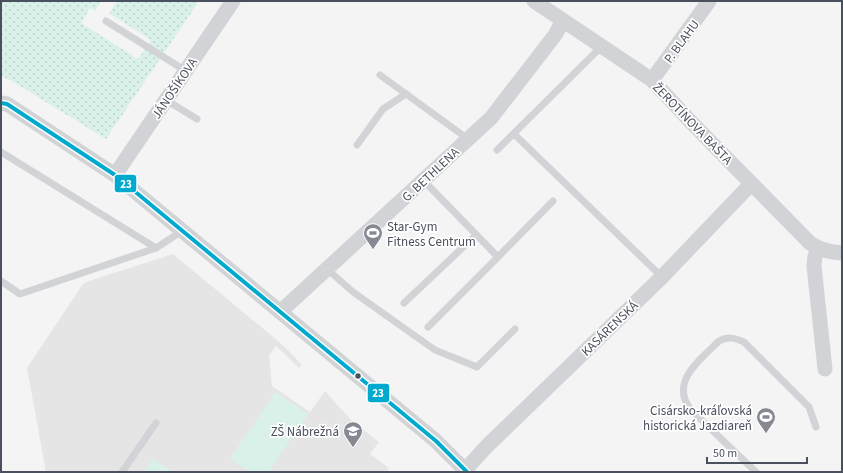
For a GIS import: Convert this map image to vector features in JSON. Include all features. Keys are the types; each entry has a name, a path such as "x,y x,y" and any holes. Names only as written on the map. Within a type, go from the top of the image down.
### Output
{"street":[{"name":"JÁNOŠÍKOVA","path":"115,175 233,1"},
{"name":"ŽEROTÍNOVA BAŠTA","path":"534,1 652,80 751,184 810,243 828,252 842,253"},
{"name":"P. BLAHU","path":"652,80 709,1"},
{"name":"G. BETHLENA","path":"280,312 490,118 555,35 563,21"},
{"path":"1,103 7,104 115,175 436,441 466,471"},
{"name":"KASÁRENSKÁ","path":"466,471 487,446 662,277 751,184"},
{"path":"819,248 815,256 814,266 825,369"}],"lane":[{"path":"106,21 186,70"},
{"path":"497,150 601,47"},
{"path":"380,75 468,139"},
{"path":"357,145 383,109 406,94"},
{"path":"166,100 196,119"},
{"path":"514,134 662,277"},
{"path":"1,152 156,248"},
{"path":"423,180 498,257"},
{"path":"428,327 553,201"},
{"path":"1,281 20,294 156,248 182,231"},
{"path":"404,303 476,235"},
{"path":"327,269 353,292 435,350 477,367 515,329"},
{"path":"756,472 687,406 684,398 683,390 687,375 719,341 724,338 731,337 744,342 809,407 816,427"},
{"path":"122,472 156,423"}],"shaded area":[{"path":"173,254 277,340 302,365 299,368 276,346 269,356 272,386 310,412 325,391 351,420 379,442 370,454 389,468 387,472 46,472 27,368 83,284"}],"green space":[{"path":"1,1 102,1 95,11 90,8 81,23 138,59 151,40 109,13 116,3 113,1 199,1 106,139 12,81 1,76"},
{"path":"275,392 308,414 269,472 250,472 230,459"},
{"path":"153,459 173,472 144,472"}],"transit line":[{"name":"23","path":"1,103 7,104 115,175 436,441 467,472"}],"place":[{"name":"Star-Gym Fitness Centrum","path":"373,250"},
{"name":"Cisársko-kráľovská historická Jazdiareň","path":"766,434"},
{"name":"ZŠ Nábrežná","path":"353,448"}]}
